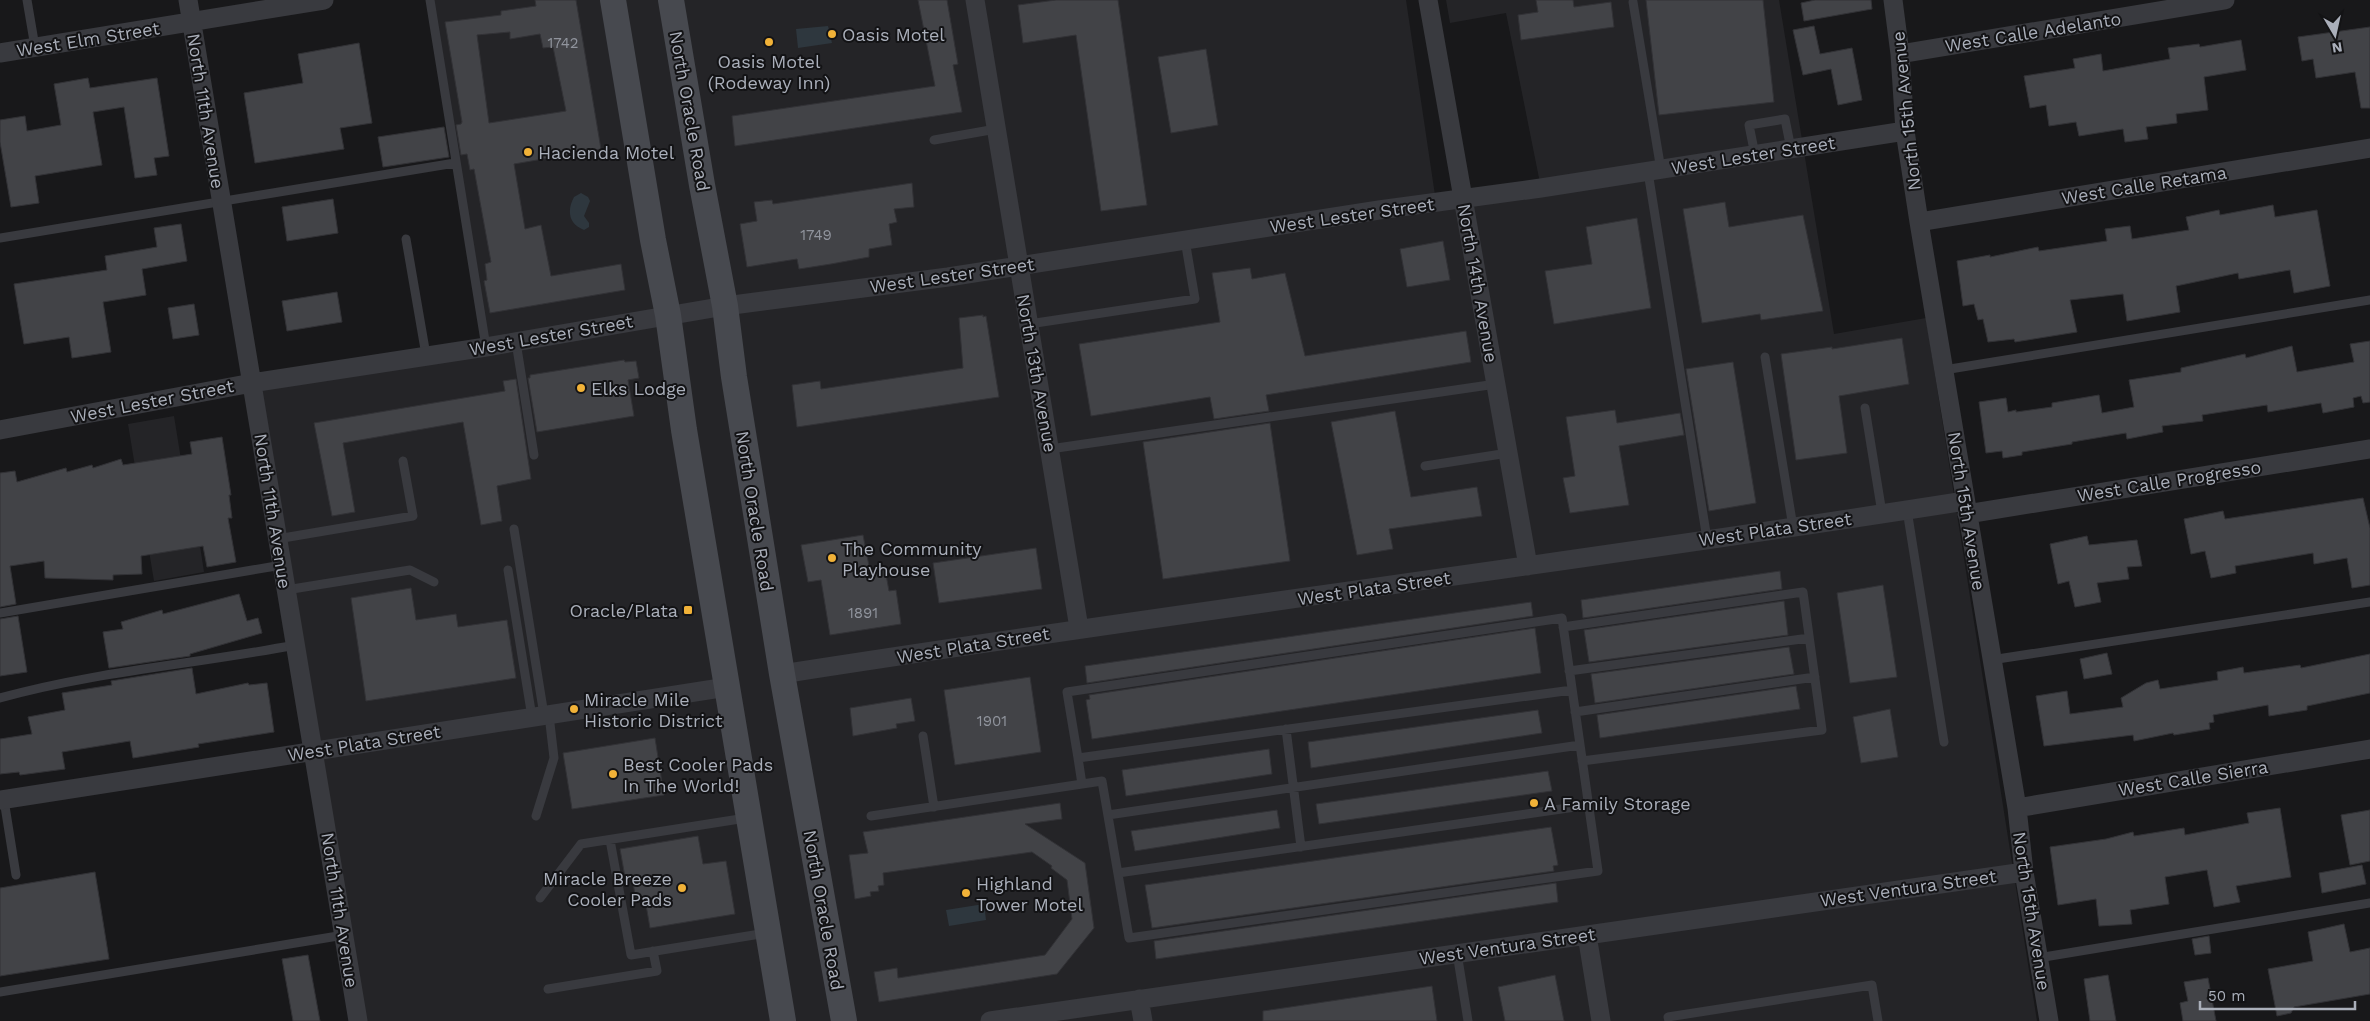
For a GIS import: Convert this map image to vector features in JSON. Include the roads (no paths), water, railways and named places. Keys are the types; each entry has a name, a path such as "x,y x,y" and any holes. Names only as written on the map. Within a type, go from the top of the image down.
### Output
{"main road":[{"path":"613,0 653,240 668,315 684,430 783,1021"},
{"name":"North Oracle Road","path":"671,0 702,185 725,306 734,377 782,674 844,1021"}],"street":[{"name":"North 11th Avenue","path":"188,0 358,1021"},
{"name":"West Elm Street","path":"0,53 324,0"},
{"name":"North 13th Avenue","path":"975,0 1079,628"},
{"name":"North 14th Avenue","path":"1428,0 1528,566"},
{"name":"North 15th Avenue","path":"1893,0 1900,54 1906,131 1919,222 2017,808 2024,872 2049,1021"},
{"name":"West Calle Adelanto","path":"1900,54 2225,0"},
{"name":"West Lester Street","path":"0,430 252,383 486,347 725,306 1020,266 1379,210 1463,200 1654,171 1906,131"},
{"name":"West Calle Retama","path":"1919,222 2370,148"},
{"name":"West Calle Progresso","path":"1966,507 2370,449"},
{"name":"West Plata Street","path":"782,674 1079,628 1528,566 1882,513 1966,507"},
{"name":"West Plata Street","path":"2,800 313,750 727,687"},
{"name":"West Calle Sierra","path":"2017,808 2370,749"},
{"name":"West Ventura Street","path":"990,1021 2024,872"},
{"path":"1587,934 1600,1021"},
{"path":"1139,999 1142,1021"}],"lane":[{"path":"28,0 35,47"},
{"path":"430,0 486,347"},
{"path":"1633,2 1654,171 1708,539"},
{"path":"1755,155 1748,125 1785,119 1791,150"},
{"path":"934,140 996,129"},
{"path":"0,238 455,163"},
{"path":"406,239 426,355"},
{"path":"1029,324 1195,299 1185,240"},
{"path":"1944,370 2370,300"},
{"path":"516,342 534,455"},
{"path":"1765,357 1793,526"},
{"path":"1050,449 1496,384"},
{"path":"1865,408 1882,513"},
{"path":"1425,466 1508,453"},
{"path":"277,539 413,516 403,461"},
{"path":"1907,510 1944,742"},
{"path":"514,529 541,716"},
{"path":"0,613 282,565"},
{"path":"286,590 410,570 434,582"},
{"path":"508,570 541,716 554,758 536,816"},
{"path":"1563,627 1803,592 1815,677 1822,730 1582,762"},
{"path":"1991,660 2370,602"},
{"path":"871,816 1102,781 1129,938 1598,871 1562,618 1067,692 1082,784"},
{"path":"1570,671 1809,638"},
{"path":"0,698 40,687 117,672 219,660 295,645"},
{"path":"1575,712 1815,677"},
{"path":"1078,758 1572,690"},
{"path":"1286,729 1301,847"},
{"path":"923,736 934,806"},
{"path":"1108,815 1580,746"},
{"path":"2,800 16,875"},
{"path":"1118,873 1589,805"},
{"path":"540,898 581,844 749,818"},
{"path":"610,840 631,955 768,933"},
{"path":"2038,958 2370,903"},
{"path":"0,992 344,935"},
{"path":"548,989 657,971 653,951"},
{"path":"1456,954 1468,1021"},
{"path":"1669,1021 1668,1017 1872,985 1878,1021"}],"place":[{"name":"Oasis Motel","path":"832,34"},
{"name":"Oasis Motel (Rodeway Inn)","path":"769,42"},
{"name":"Hacienda Motel","path":"528,152"},
{"name":"Elks Lodge","path":"581,388"},
{"name":"The Community Playhouse","path":"832,558"},
{"name":"Oracle/Plata","path":"688,610"},
{"name":"Miracle Mile Historic District","path":"574,709"},
{"name":"Best Cooler Pads In The World!","path":"613,774"},
{"name":"A Family Storage","path":"1534,803"},
{"name":"Miracle Breeze Cooler Pads","path":"682,888"},
{"name":"Highland Tower Motel","path":"966,893"}]}
